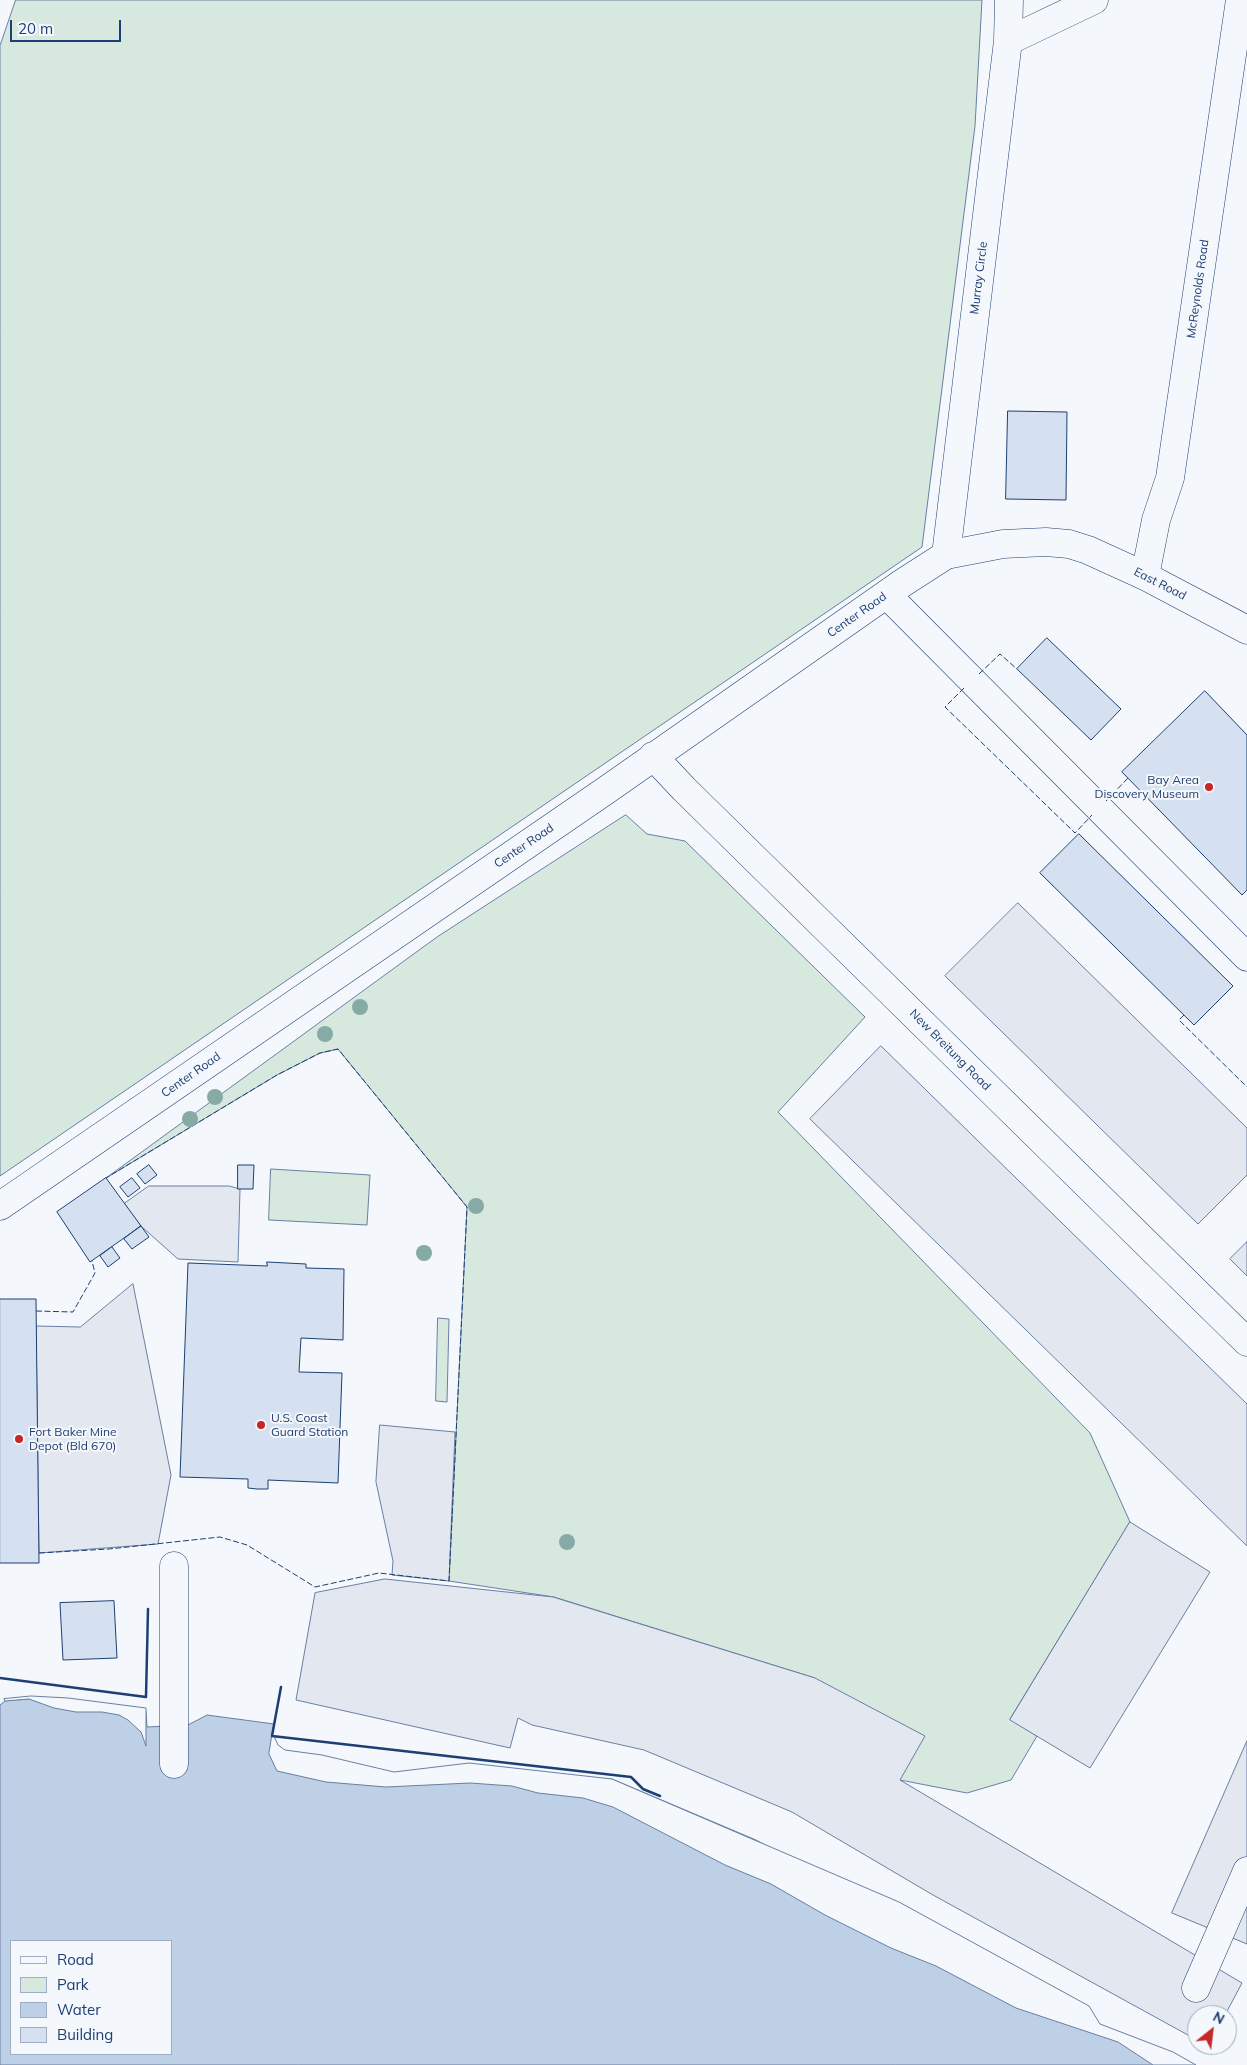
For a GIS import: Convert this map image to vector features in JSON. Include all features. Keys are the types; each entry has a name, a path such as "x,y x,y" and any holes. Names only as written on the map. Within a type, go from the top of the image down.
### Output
{"street":[{"name":"Murray Circle","path":"946,556 1008,41 1009,0"},
{"path":"1008,41 1094,0"},
{"name":"McReynolds Road","path":"1146,576 1156,520 1170,478 1236,108 1240,0"},
{"name":"Center Road","path":"0,1206 886,595 946,556 1003,544 1046,542 1069,544"},
{"name":"East Road","path":"1069,544 1088,550 1146,576 1247,630"},
{"path":"886,595 1247,957"},
{"name":"New Breitung Road","path":"654,756 684,789 1247,1342"},
{"path":"174,1566 174,1764"},
{"path":"1196,1988 1247,1871"}],"green space":[{"path":"16,0 982,0 975,126 922,547 0,1176 0,46"},
{"path":"626,815 647,834 685,841 865,1017 778,1112 1090,1433 1130,1522 1010,1719 1037,1736 1011,1780 967,1793 900,1780 815,1678 554,1597 449,1581 467,1207 338,1049 320,1053 277,1075 106,1178 437,937"},
{"path":"271,1169 370,1175 367,1225 269,1220"},
{"path":"438,1318 449,1319 447,1402 436,1401"}],"shaded area":[{"path":"1018,903 1247,1128 1247,1175 1198,1224 945,976"},
{"path":"881,1046 1247,1404 1247,1546 810,1119"},
{"path":"149,1186 229,1186 240,1189 238,1262 178,1259 141,1226 124,1204"},
{"path":"1247,1242 1247,1276 1230,1259"},
{"path":"133,1284 171,1475 158,1544 39,1553 36,1326 80,1327"},
{"path":"380,1425 455,1432 449,1581 392,1575 393,1561 376,1482"},
{"path":"1130,1522 1210,1572 1090,1768 1010,1720"},
{"path":"385,1579 553,1597 815,1678 925,1736 900,1780 1242,1983 1230,2005 1187,2005 1187,2035 933,1895 792,1812 644,1750 532,1725 518,1718 510,1748 296,1700 315,1593"},
{"path":"1247,1741 1247,1944 1172,1913"}],"water":[{"path":"31,1699 146,1711 147,1727 188,1725 207,1715 274,1724 273,1740 284,1753 393,1774 612,1779 756,1840 1098,2026 1194,2065 0,2065 0,1705 5,1701"}],"pier":[{"path":"31,1696 68,1698 146,1708 146,1746 141,1732 128,1720 119,1715 102,1712 76,1712 54,1708 29,1699 5,1701 4,1699"},
{"path":"272,1736 274,1736 278,1745 285,1750 322,1755 394,1772 469,1763 612,1779 899,1902 1089,2006 1100,2024 1173,2052 1196,2065 1153,2065 1118,2042 1016,2008 936,1966 891,1948 825,1915 771,1884 725,1865 613,1807 583,1798 538,1793 512,1786 470,1783 386,1787 326,1782 277,1771 269,1754"}],"building":[{"path":"1008,411 1067,412 1066,500 1006,499"},
{"path":"1047,638 1121,709 1091,740 1017,669"},
{"path":"1205,691 1247,735 1247,890 1242,895 1122,772"},
{"path":"1079,834 1233,986 1194,1025 1040,873"},
{"path":"149,1165 157,1175 145,1184 137,1174"},
{"path":"238,1165 254,1165 253,1189 238,1189"},
{"path":"106,1178 141,1226 90,1262 57,1212"},
{"path":"132,1178 140,1188 128,1197 120,1187"},
{"path":"141,1226 149,1237 132,1249 124,1239"},
{"path":"112,1247 120,1258 108,1267 100,1256"},
{"name":"U.S. Coast Guard Station","path":"267,1262 306,1264 306,1268 344,1269 343,1340 301,1338 299,1372 342,1373 338,1483 268,1480 268,1489 257,1489 248,1488 248,1479 180,1477 188,1263 267,1266"},
{"name":"Fort Baker Mine Depot (Bld 670)","path":"0,1299 36,1299 39,1563 0,1563"},
{"path":"114,1601 117,1658 63,1660 60,1603"}],"fence":[{"path":"979,674 1000,654 1017,669"},
{"path":"964,688 945,707 1075,833 1092,815"},
{"path":"1106,801 1128,778"},
{"path":"1184,1015 1179,1020 1247,1087"},
{"path":"39,1553 109,1549 220,1537 247,1545 315,1587 379,1573 449,1581 467,1207 338,1049 320,1053 277,1075 106,1178"},
{"path":"36,1311 73,1312 95,1273 92,1261"}],"wall":[{"path":"0,1678 146,1697 148,1609"},
{"path":"281,1687 272,1736 631,1777 643,1789 660,1796"}],"place":[{"name":"Bay Area Discovery Museum","path":"1209,787"},
{"name":"U.S. Coast Guard Station","path":"261,1425"},
{"name":"Fort Baker Mine Depot (Bld 670)","path":"19,1439"}]}
